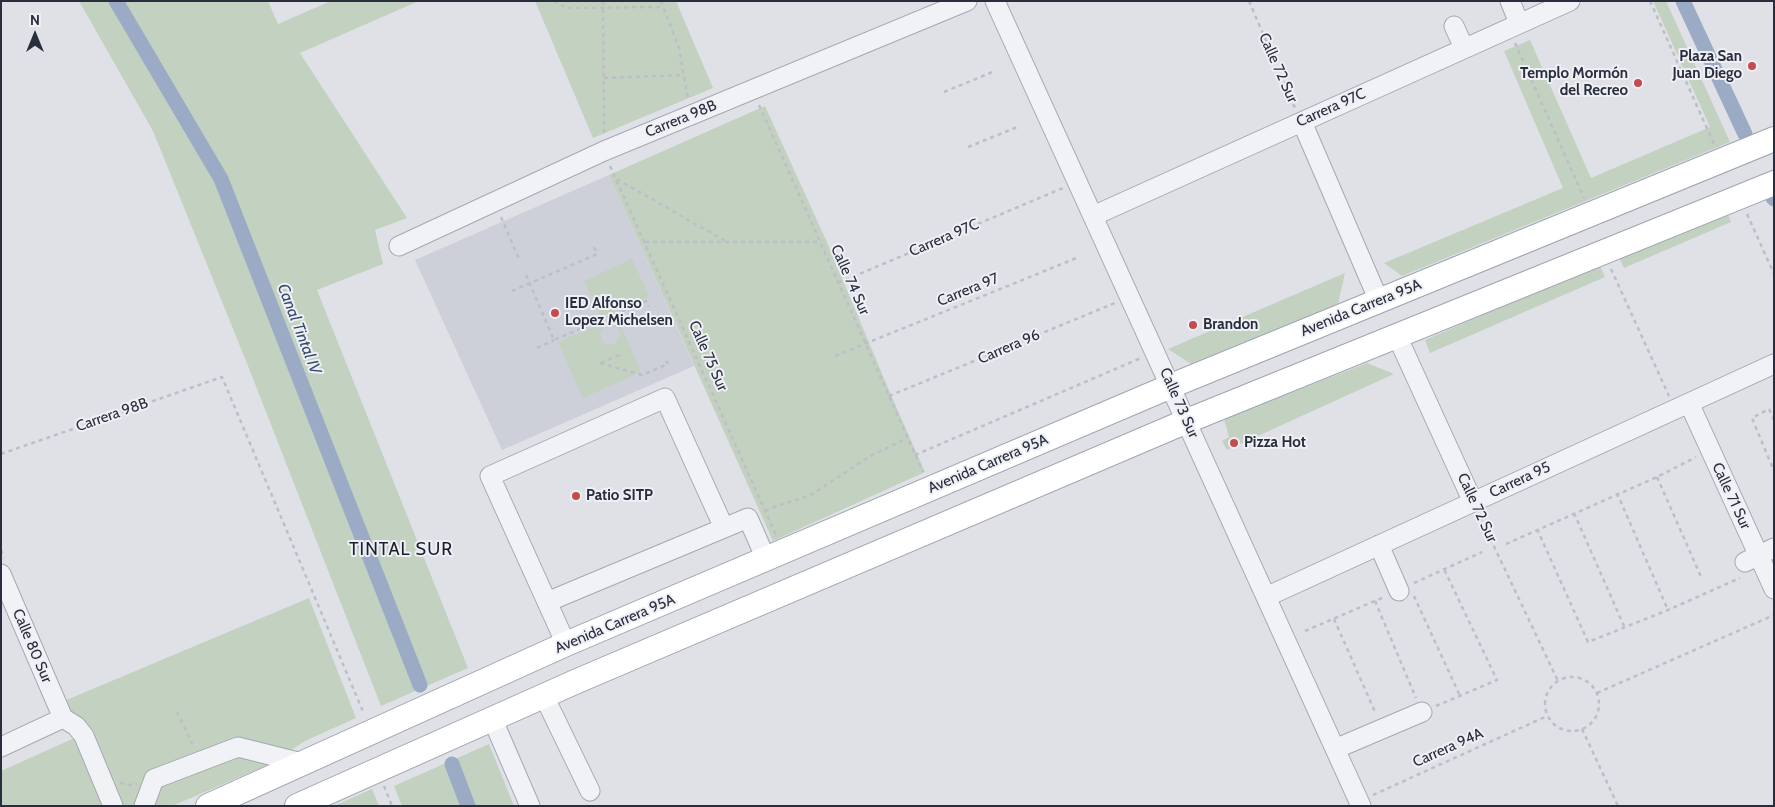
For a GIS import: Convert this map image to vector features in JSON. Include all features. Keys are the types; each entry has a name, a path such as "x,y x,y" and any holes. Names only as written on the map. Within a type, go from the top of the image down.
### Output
{"main road":[{"name":"Avenida Carrera 95A","path":"208,806 773,551 1774,139"},
{"path":"297,806 554,691 1187,421 1774,182"},
{"path":"554,691 556,684 548,677 546,668 557,648"},
{"path":"493,677 501,680 508,688 510,704 500,715"}],"street":[{"name":"Carrera 98B","path":"399,246 604,151 967,1"},
{"path":"1510,1 1514,25"},
{"name":"Carrera 97C","path":"1093,216 1570,1"},
{"name":"Calle 73 Sur","path":"997,2 1359,803"},
{"path":"1454,26 1464,48"},
{"name":"Calle 72 Sur","path":"1302,122 1379,301"},
{"name":"Calle 72 Sur","path":"1397,336 1473,502"},
{"name":"Carrera 95","path":"1266,597 1473,502 1583,461 1682,406 1774,364"},
{"path":"557,648 547,602 490,476 665,398 724,528"},
{"name":"Calle 71 Sur","path":"1682,406 1755,560 1774,589"},
{"path":"547,602 748,518 773,551"},
{"path":"1379,545 1406,592"},
{"name":"Calle 80 Sur","path":"1,574 63,718"},
{"path":"554,691 590,791"},
{"path":"1335,749 1422,712"},
{"path":"500,715 530,806"},
{"path":"1,747 63,718 76,726 84,736 113,806"},
{"path":"144,806 154,780 238,747 302,764"}],"path":[{"path":"554,1 567,8 663,7"},
{"path":"603,1 604,151"},
{"path":"661,1 679,48 690,116"},
{"name":"Calle 72 Sur","path":"1249,1 1302,122"},
{"path":"1650,1 1716,148"},
{"path":"1514,25 1588,206"},
{"path":"944,92 995,71"},
{"path":"604,78 684,75"},
{"name":"Calle 74 Sur","path":"752,90 926,480"},
{"path":"968,146 1020,126"},
{"name":"Calle 75 Sur","path":"604,151 765,511 773,551"},
{"path":"616,178 728,243"},
{"name":"Carrera 97C","path":"838,283 1077,182"},
{"path":"1746,212 1774,274"},
{"path":"501,217 519,259"},
{"path":"645,242 820,242"},
{"path":"512,291 597,254 593,245"},
{"name":"Carrera 97","path":"836,356 1079,257"},
{"path":"1610,266 1682,406"},
{"path":"526,275 554,340"},
{"name":"Carrera 96","path":"889,396 1130,296"},
{"path":"537,348 646,301 649,307"},
{"path":"618,351 619,355 600,363 642,375 668,364 666,361"},
{"path":"915,455 1155,352"},
{"name":"Carrera 98B","path":"1,454 222,376 372,732"},
{"path":"1774,420 1769,409 1752,418 1774,471"},
{"path":"765,511 779,504 809,496 872,455 908,438"},
{"path":"1506,544 1697,457"},
{"path":"1657,476 1702,579"},
{"path":"1617,493 1668,610"},
{"name":"Calle 72 Sur","path":"1473,502 1558,681"},
{"path":"1574,513 1624,626"},
{"path":"1537,529 1588,642 1668,610 1755,560"},
{"path":"1375,601 1422,712 1497,680 1444,569"},
{"path":"1406,592 1460,696"},
{"path":"1597,693 1774,614"},
{"path":"1334,619 1382,729"},
{"path":"1567,677 1582,679 1588,682 1597,693 1598,710 1590,725 1575,731 1566,731 1558,728 1547,716 1544,708 1547,691 1558,681 1567,677"},
{"name":"Carrera 94A","path":"1359,803 1547,716"},
{"path":"1582,729 1618,806"},
{"path":"383,784 392,806"}],"shaded area":[{"name":"IED Alfonso Lopez Michelsen","path":"609,175 694,366 502,450 415,260"}],"green space":[{"path":"79,1 268,1 278,24 331,1 419,1 300,53 407,218 375,230 383,264 317,290 468,668 381,706 248,366 153,131"},
{"path":"535,1 676,1 713,88 593,138"},
{"path":"1653,1 1666,1 1730,142 1402,276 1384,263 1563,188 1504,51 1530,40 1591,178 1710,127"},
{"path":"765,106 826,240 925,472 773,541 609,175"},
{"path":"1726,210 1731,222 1624,268 1619,257"},
{"path":"632,259 649,296 601,318 584,281"},
{"path":"1599,264 1605,277 1430,353 1425,340"},
{"path":"1345,273 1338,304 1191,364 1168,349"},
{"path":"617,317 641,372 583,398 558,342","holes":["610,324 618,329 620,335 615,343 608,344 602,340 600,335 602,329"]},
{"path":"1367,363 1394,374 1227,450 1222,441 1229,437 1224,419"},
{"path":"309,598 356,718 305,741 270,764 172,806 1,806 1,771 79,736 64,701"},
{"path":"489,744 514,806 402,806 394,786"},
{"path":"372,789 379,806 334,806"}],"waterway":[{"name":"Canal Tintal IV","path":"116,1 221,179 420,685"},
{"path":"1683,1 1745,134"},
{"name":"Canal Tintal IV","path":"452,764 468,806"}],"place":[{"name":"Plaza San Juan Diego","path":"1752,66"},
{"name":"Templo Mormón del Recreo","path":"1638,83"},
{"name":"IED Alfonso Lopez Michelsen","path":"555,313"},
{"name":"Brandon","path":"1193,325"},
{"name":"Pizza Hot","path":"1234,443"},
{"name":"Patio SITP","path":"576,496"}],"district":[{"name":"TINTAL SUR","path":"401,550"}]}
